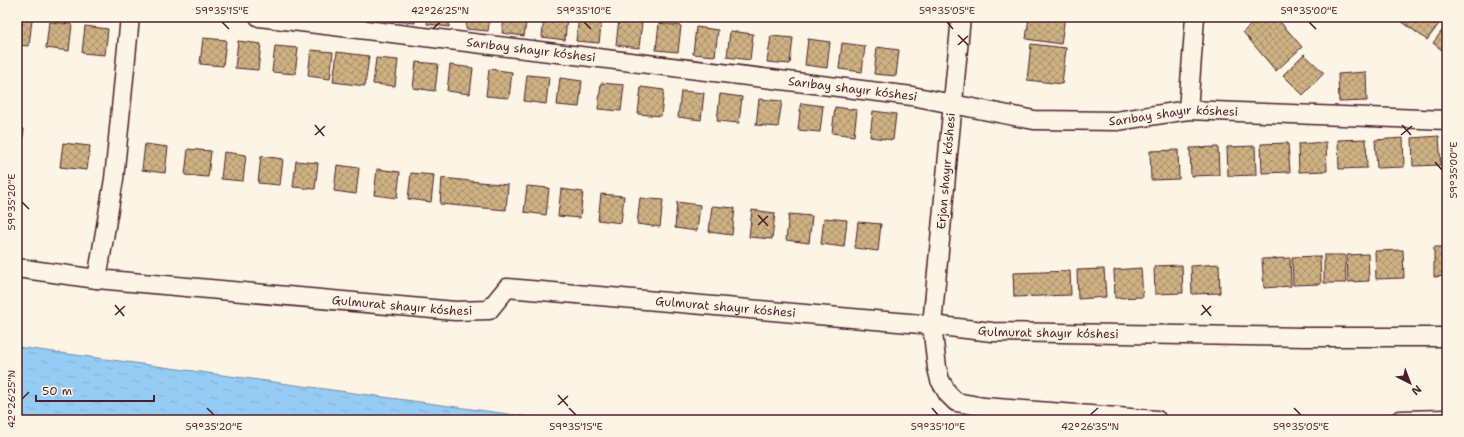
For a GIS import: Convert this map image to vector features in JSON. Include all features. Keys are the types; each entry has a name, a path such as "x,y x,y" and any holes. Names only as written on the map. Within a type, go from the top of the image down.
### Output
{"street":[{"path":"96,279 114,179 130,17"},
{"name":"Sarıbay shayır kóshesi","path":"259,17 912,96 1034,120 1117,121 1188,110 1447,120"},
{"name":"Erjan shayır kóshesi","path":"961,17 932,325 940,380 948,394 956,402 984,407 1158,420"},
{"path":"1188,110 1195,17"},
{"name":"Gulmurat shayır kóshesi","path":"17,268 96,279 455,311 490,310 507,288 932,325 992,332 1305,337 1447,337"},
{"path":"1400,420 1447,418"}],"water":[{"path":"17,347 552,420 17,420"}],"building":[{"path":"393,17 415,17 415,23 392,21"},
{"path":"428,17 450,17 449,27 427,24"},
{"path":"467,17 490,17 488,31 466,29"},
{"path":"504,17 527,17 524,36 502,33"},
{"path":"544,17 567,17 565,40 542,37"},
{"path":"579,17 602,17 599,43 576,41"},
{"path":"1029,17 1065,17 1061,44 1026,39"},
{"path":"1260,17 1276,17 1302,47 1276,71 1243,32"},
{"path":"1404,17 1444,17 1427,40 1401,21"},
{"path":"17,19 32,20 29,46 17,45"},
{"path":"619,19 642,22 639,48 616,45"},
{"path":"49,22 72,24 69,51 46,48"},
{"path":"659,23 681,26 678,52 656,50"},
{"path":"1447,24 1447,54 1433,43"},
{"path":"85,26 108,29 105,55 82,53"},
{"path":"696,27 718,30 715,56 693,54"},
{"path":"730,31 753,34 750,60 727,57"},
{"path":"771,36 793,38 790,64 767,62"},
{"path":"203,38 226,40 223,66 200,64"},
{"path":"808,39 830,42 827,68 805,65"},
{"path":"238,41 261,44 258,70 235,68"},
{"path":"842,43 865,46 862,72 839,69"},
{"path":"1031,44 1066,48 1062,84 1027,80"},
{"path":"275,46 298,48 295,74 272,72"},
{"path":"877,47 899,50 896,76 874,74"},
{"path":"311,50 333,52 330,79 308,76"},
{"path":"337,52 369,56 365,86 333,82"},
{"path":"1304,54 1324,73 1303,95 1283,75"},
{"path":"376,58 398,60 395,86 373,84"},
{"path":"416,62 438,64 435,91 413,88"},
{"path":"450,65 473,68 470,94 447,91"},
{"path":"489,69 512,72 509,98 486,96"},
{"path":"1366,72 1367,101 1339,102 1338,74"},
{"path":"527,75 549,77 546,104 524,101"},
{"path":"560,78 582,81 579,107 557,105"},
{"path":"601,83 624,85 621,111 598,109"},
{"path":"641,87 664,90 661,116 638,114"},
{"path":"681,91 704,93 701,120 678,117"},
{"path":"720,94 742,97 739,123 717,121"},
{"path":"759,99 782,101 778,127 756,125"},
{"path":"801,103 823,106 820,132 798,130"},
{"path":"835,107 857,110 854,136 832,133"},
{"path":"873,111 896,114 893,140 870,137"},
{"path":"17,128 24,129 20,158 17,158"},
{"path":"1439,136 1441,165 1413,166 1412,138"},
{"path":"1403,138 1404,167 1377,168 1375,140"},
{"path":"1366,139 1367,168 1339,169 1338,140"},
{"path":"1326,142 1327,171 1299,172 1298,144"},
{"path":"63,143 90,146 87,170 60,167"},
{"path":"1288,143 1290,172 1262,173 1261,144"},
{"path":"145,144 168,147 165,173 142,170"},
{"path":"1255,146 1256,175 1228,176 1227,147"},
{"path":"1218,147 1219,175 1191,176 1190,148"},
{"path":"188,149 211,151 208,177 185,175"},
{"path":"1178,150 1179,179 1151,180 1150,151"},
{"path":"224,152 246,155 243,181 221,179"},
{"path":"261,156 283,159 280,185 258,183"},
{"path":"296,161 318,163 315,189 293,187"},
{"path":"337,165 359,168 356,194 334,191"},
{"path":"377,169 400,172 397,198 374,195"},
{"path":"411,173 434,175 431,202 408,199"},
{"path":"442,178 508,185 506,210 440,204"},
{"path":"527,186 549,188 546,215 524,212"},
{"path":"561,189 583,192 580,218 558,216"},
{"path":"601,194 624,196 621,223 598,220"},
{"path":"640,198 663,200 660,227 637,224"},
{"path":"677,202 700,205 697,231 675,228"},
{"path":"712,206 735,208 732,235 709,232"},
{"path":"752,210 775,213 772,239 749,237"},
{"path":"789,214 812,216 809,243 786,240"},
{"path":"824,218 847,220 844,247 821,244"},
{"path":"858,222 881,224 878,251 855,248"},
{"path":"1434,247 1443,247 1444,276 1434,277"},
{"path":"1403,250 1404,278 1376,279 1375,251"},
{"path":"1368,254 1369,281 1348,282 1347,255"},
{"path":"1324,255 1345,255 1346,283 1324,283"},
{"path":"1320,256 1321,284 1293,285 1292,257"},
{"path":"1290,258 1291,286 1264,288 1262,259"},
{"path":"1219,264 1220,293 1192,294 1191,266"},
{"path":"1182,265 1183,293 1155,294 1154,266"},
{"path":"1141,268 1143,297 1115,298 1114,270"},
{"path":"1104,269 1106,297 1078,299 1077,270"},
{"path":"1070,271 1071,295 1014,297 1013,273"}]}
